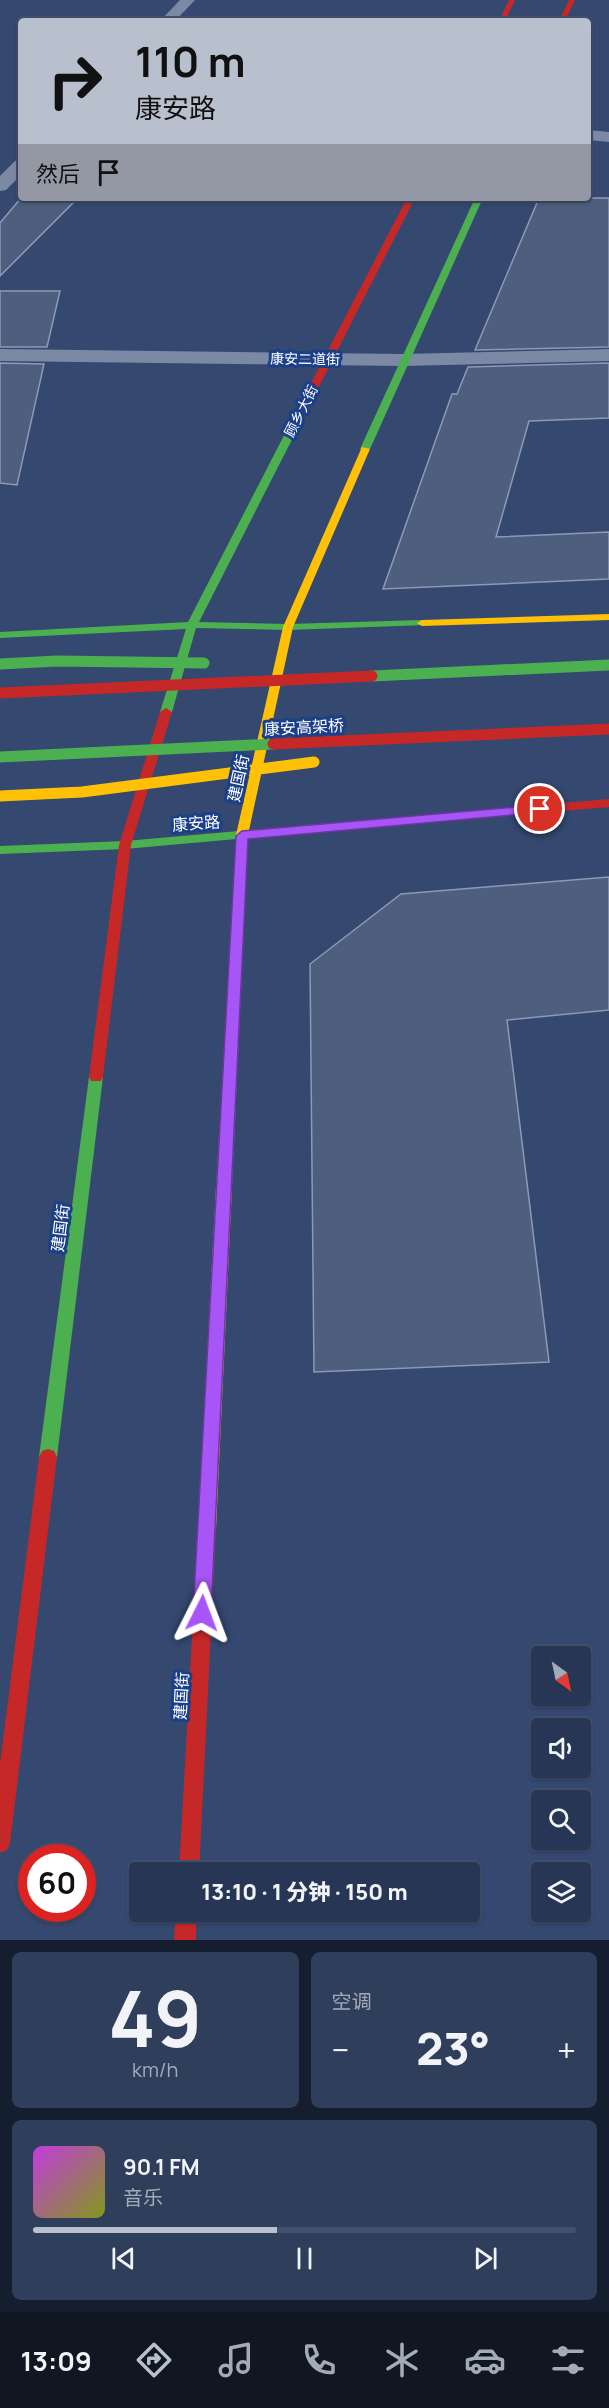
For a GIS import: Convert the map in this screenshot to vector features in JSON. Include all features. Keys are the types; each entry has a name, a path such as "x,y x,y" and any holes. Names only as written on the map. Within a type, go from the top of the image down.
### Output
{"main road":[{"path":"504,18 513,0"},
{"path":"563,18 572,0"},
{"name":"顾乡大街","path":"192,625 409,201"},
{"path":"288,627 403,360 478,201"},
{"path":"0,635 192,625 288,627 609,617"},
{"name":"建国街","path":"0,1843 125,845 192,625"},
{"name":"建国街","path":"190,1862 242,836 288,627"},
{"path":"0,664 57,661 224,663"},
{"path":"259,664 545,668"},
{"path":"0,693 609,665"},
{"name":"康安高架桥","path":"0,757 609,729"},
{"path":"384,753 547,732"},
{"path":"0,796 82,792 326,761"},
{"name":"康安路","path":"0,850 125,845 242,836 609,803"},
{"path":"185,1940 186,1922"}],"street":[{"path":"170,18 188,0"},
{"path":"591,135 609,137"},
{"path":"0,186 18,168"},
{"name":"康安二道街","path":"0,356 403,360 609,355"}],"building":[{"path":"591,198 609,198 609,347 475,350 538,201 591,201"},
{"path":"18,201 75,201 0,276 0,223"},
{"path":"0,291 60,291 47,347 0,347"},
{"path":"0,363 44,364 17,485 0,483"},
{"path":"609,363 609,418 529,421 496,537 609,532 609,579 383,589 452,394 457,394 468,367"},
{"path":"609,877 609,1010 507,1020 549,1362 314,1372 310,964 401,894"}],"traffic: fast":[{"path":"365,449 478,201"},
{"path":"166,712 192,625 300,414"},
{"path":"0,635 192,625 288,627 422,623"},
{"path":"0,664 57,661 204,663"},
{"path":"372,676 609,665"},
{"path":"0,757 273,744"},
{"path":"0,850 125,845 389,822"},
{"path":"224,1187 239,901"},
{"path":"48,1457 96,1077"}],"traffic: slow":[{"path":"239,901 242,835 288,627 365,449"},
{"path":"422,623 609,617"},
{"path":"0,796 82,792 314,762"},
{"path":"207,1529 224,1187"}],"traffic: jam":[{"path":"503,18 512,0"},
{"path":"563,18 572,0"},
{"path":"300,414 409,201"},
{"path":"0,693 372,676"},
{"path":"96,1077 125,845 166,712"},
{"path":"273,744 609,729"},
{"path":"389,822 609,803"},
{"path":"0,1843 48,1457"},
{"path":"190,1862 207,1529"},
{"path":"185,1940 186,1922"}],"route":[{"path":"202,1613 242,836 540,809"}]}
